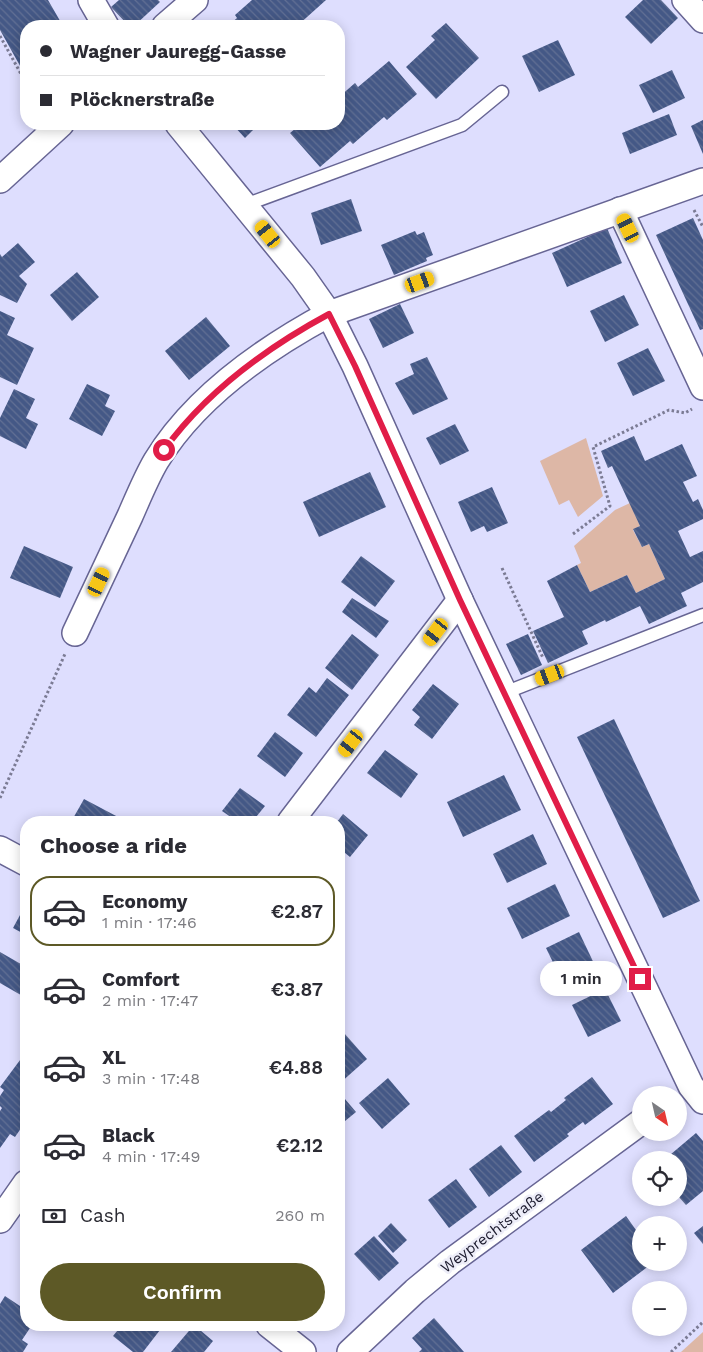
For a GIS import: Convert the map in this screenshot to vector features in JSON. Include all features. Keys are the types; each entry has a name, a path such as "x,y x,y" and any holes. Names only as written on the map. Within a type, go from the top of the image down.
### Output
{"street":[{"path":"91,0 103,20"},
{"path":"172,20 195,0"},
{"path":"685,0 703,20"},
{"path":"0,180 54,130"},
{"path":"183,130 304,277 329,314 355,366 460,600 694,1089"},
{"path":"75,633 156,461 181,427 207,400 256,360 301,329 329,314 703,182"},
{"path":"620,210 700,396"},
{"path":"295,816 460,600"},
{"path":"0,849 20,860"},
{"name":"Weyprechtstraße","path":"350,1352 415,1291 450,1262 632,1129"},
{"path":"0,1220 20,1192"},
{"path":"277,1331 303,1352"}],"lane":[{"path":"245,205 462,125 502,92"},
{"path":"504,693 703,615"}],"path":[{"path":"0,36 20,72"},
{"path":"573,534 610,506 593,447 669,410 685,413 700,396"},
{"path":"502,568 550,675"},
{"path":"0,798 75,633"},
{"path":"671,1352 703,1322"}],"shaded area":[{"path":"586,438 603,496 578,517 569,500 559,505 540,461"},
{"path":"630,503 640,526 633,530 642,547 649,544 665,579 636,593 627,575 590,592 577,565 581,563 574,546 615,510"},
{"path":"703,1332 703,1352 681,1352"}],"building":[{"path":"0,0 48,0 60,20 20,20 20,66 0,30"},
{"path":"119,0 158,0 160,2 140,20 123,20 111,7"},
{"path":"252,0 326,0 304,20 235,20 237,18 235,15"},
{"path":"643,0 661,0 678,18 651,44 625,17"},
{"path":"446,23 479,58 436,99 406,67 435,40 431,36"},
{"path":"558,40 575,75 539,92 522,56"},
{"path":"389,61 417,94 387,120 384,117 353,144 350,141 320,167 290,133 294,130 345,130 345,92 355,83 358,87"},
{"path":"672,70 685,98 653,113 639,85"},
{"path":"669,114 677,135 630,154 622,133"},
{"path":"703,120 703,154 691,126"},
{"path":"238,130 253,130 245,138"},
{"path":"351,199 362,231 321,245 311,213"},
{"path":"693,218 703,240 703,329 700,330 656,235"},
{"path":"607,228 622,263 567,287 552,253"},
{"path":"415,231 417,235 424,232 433,255 426,258 427,261 394,275 381,245"},
{"path":"18,243 35,262 19,276 27,284 17,303 0,295 0,254 2,257"},
{"path":"77,272 99,297 72,321 50,295"},
{"path":"624,295 639,325 605,342 590,311"},
{"path":"400,304 414,333 383,348 369,319"},
{"path":"0,311 15,318 7,335 34,348 17,385 0,377"},
{"path":"206,317 230,346 189,380 165,351"},
{"path":"648,348 665,381 633,396 617,363"},
{"path":"427,357 448,399 413,415 395,383 414,374 410,364"},
{"path":"87,384 110,395 105,406 115,411 102,436 69,419"},
{"path":"14,389 35,399 26,418 38,424 26,449 0,436 0,418"},
{"path":"455,424 469,451 440,465 426,438"},
{"path":"634,436 645,461 682,444 697,476 683,482 693,502 698,499 703,510 703,519 678,531 690,557 703,551 703,582 681,593 687,606 649,624 640,606 606,622 605,620 582,631 588,644 548,663 533,631 564,617 547,581 577,565 590,592 627,575 636,593 665,579 649,544 642,547 633,529 640,526 612,466 608,468 601,451"},
{"path":"370,472 386,507 319,537 303,502"},
{"path":"492,487 508,523 487,532 484,526 471,532 458,502"},
{"path":"24,546 73,567 60,598 10,578"},
{"path":"361,556 395,581 375,607 341,582"},
{"path":"352,598 389,621 376,638 342,612"},
{"path":"352,634 379,655 352,690 325,668"},
{"path":"528,634 542,665 521,675 506,644"},
{"path":"327,678 349,695 316,737 287,715 309,687 316,693"},
{"path":"433,684 459,704 432,739 414,725 420,717 412,710"},
{"path":"614,719 700,901 663,918 577,737"},
{"path":"275,732 303,753 285,777 257,756"},
{"path":"385,750 418,774 401,798 367,773"},
{"path":"504,775 521,810 463,837 447,802"},
{"path":"240,788 265,806 257,816 229,816 222,811"},
{"path":"84,799 116,816 74,816"},
{"path":"343,814 368,835 350,857 345,853 345,816 342,816"},
{"path":"533,834 547,864 507,883 493,854"},
{"path":"555,884 570,916 522,939 507,908"},
{"path":"20,915 20,932 13,928"},
{"path":"579,932 599,974 566,989 546,948"},
{"path":"0,952 20,964 20,995 0,983"},
{"path":"605,989 621,1021 588,1037 572,1005"},
{"path":"345,1034 367,1059 345,1079"},
{"path":"20,1060 20,1130 15,1137 10,1134 0,1148 0,1111 2,1108 0,1106 0,1096 4,1090 0,1087"},
{"path":"592,1077 613,1104 585,1125 583,1122 567,1134 569,1136 534,1162 514,1136 549,1110 551,1112 566,1100 564,1098"},
{"path":"388,1078 410,1104 382,1129 359,1103"},
{"path":"345,1099 356,1112 345,1121"},
{"path":"696,1133 703,1141 703,1191 687,1204 687,1151 675,1151"},
{"path":"501,1145 522,1172 489,1197 469,1169"},
{"path":"456,1179 477,1207 449,1228 428,1200"},
{"path":"626,1216 632,1224 632,1271 642,1271 613,1293 581,1250"},
{"path":"391,1223 407,1240 393,1253 378,1236"},
{"path":"703,1226 703,1244 694,1233"},
{"path":"374,1236 399,1263 379,1281 354,1254"},
{"path":"5,1296 20,1306 20,1331 28,1331 22,1340 28,1344 23,1352 0,1352 0,1304"},
{"path":"434,1318 464,1352 419,1352 422,1349 412,1338"},
{"path":"117,1331 159,1331 143,1352 133,1352 113,1336"},
{"path":"189,1331 201,1331 213,1341 204,1352 171,1352"}],"route":[{"path":"164,450 181,427 207,400 256,360 301,329 329,314 355,366 460,600 640,979"}]}
